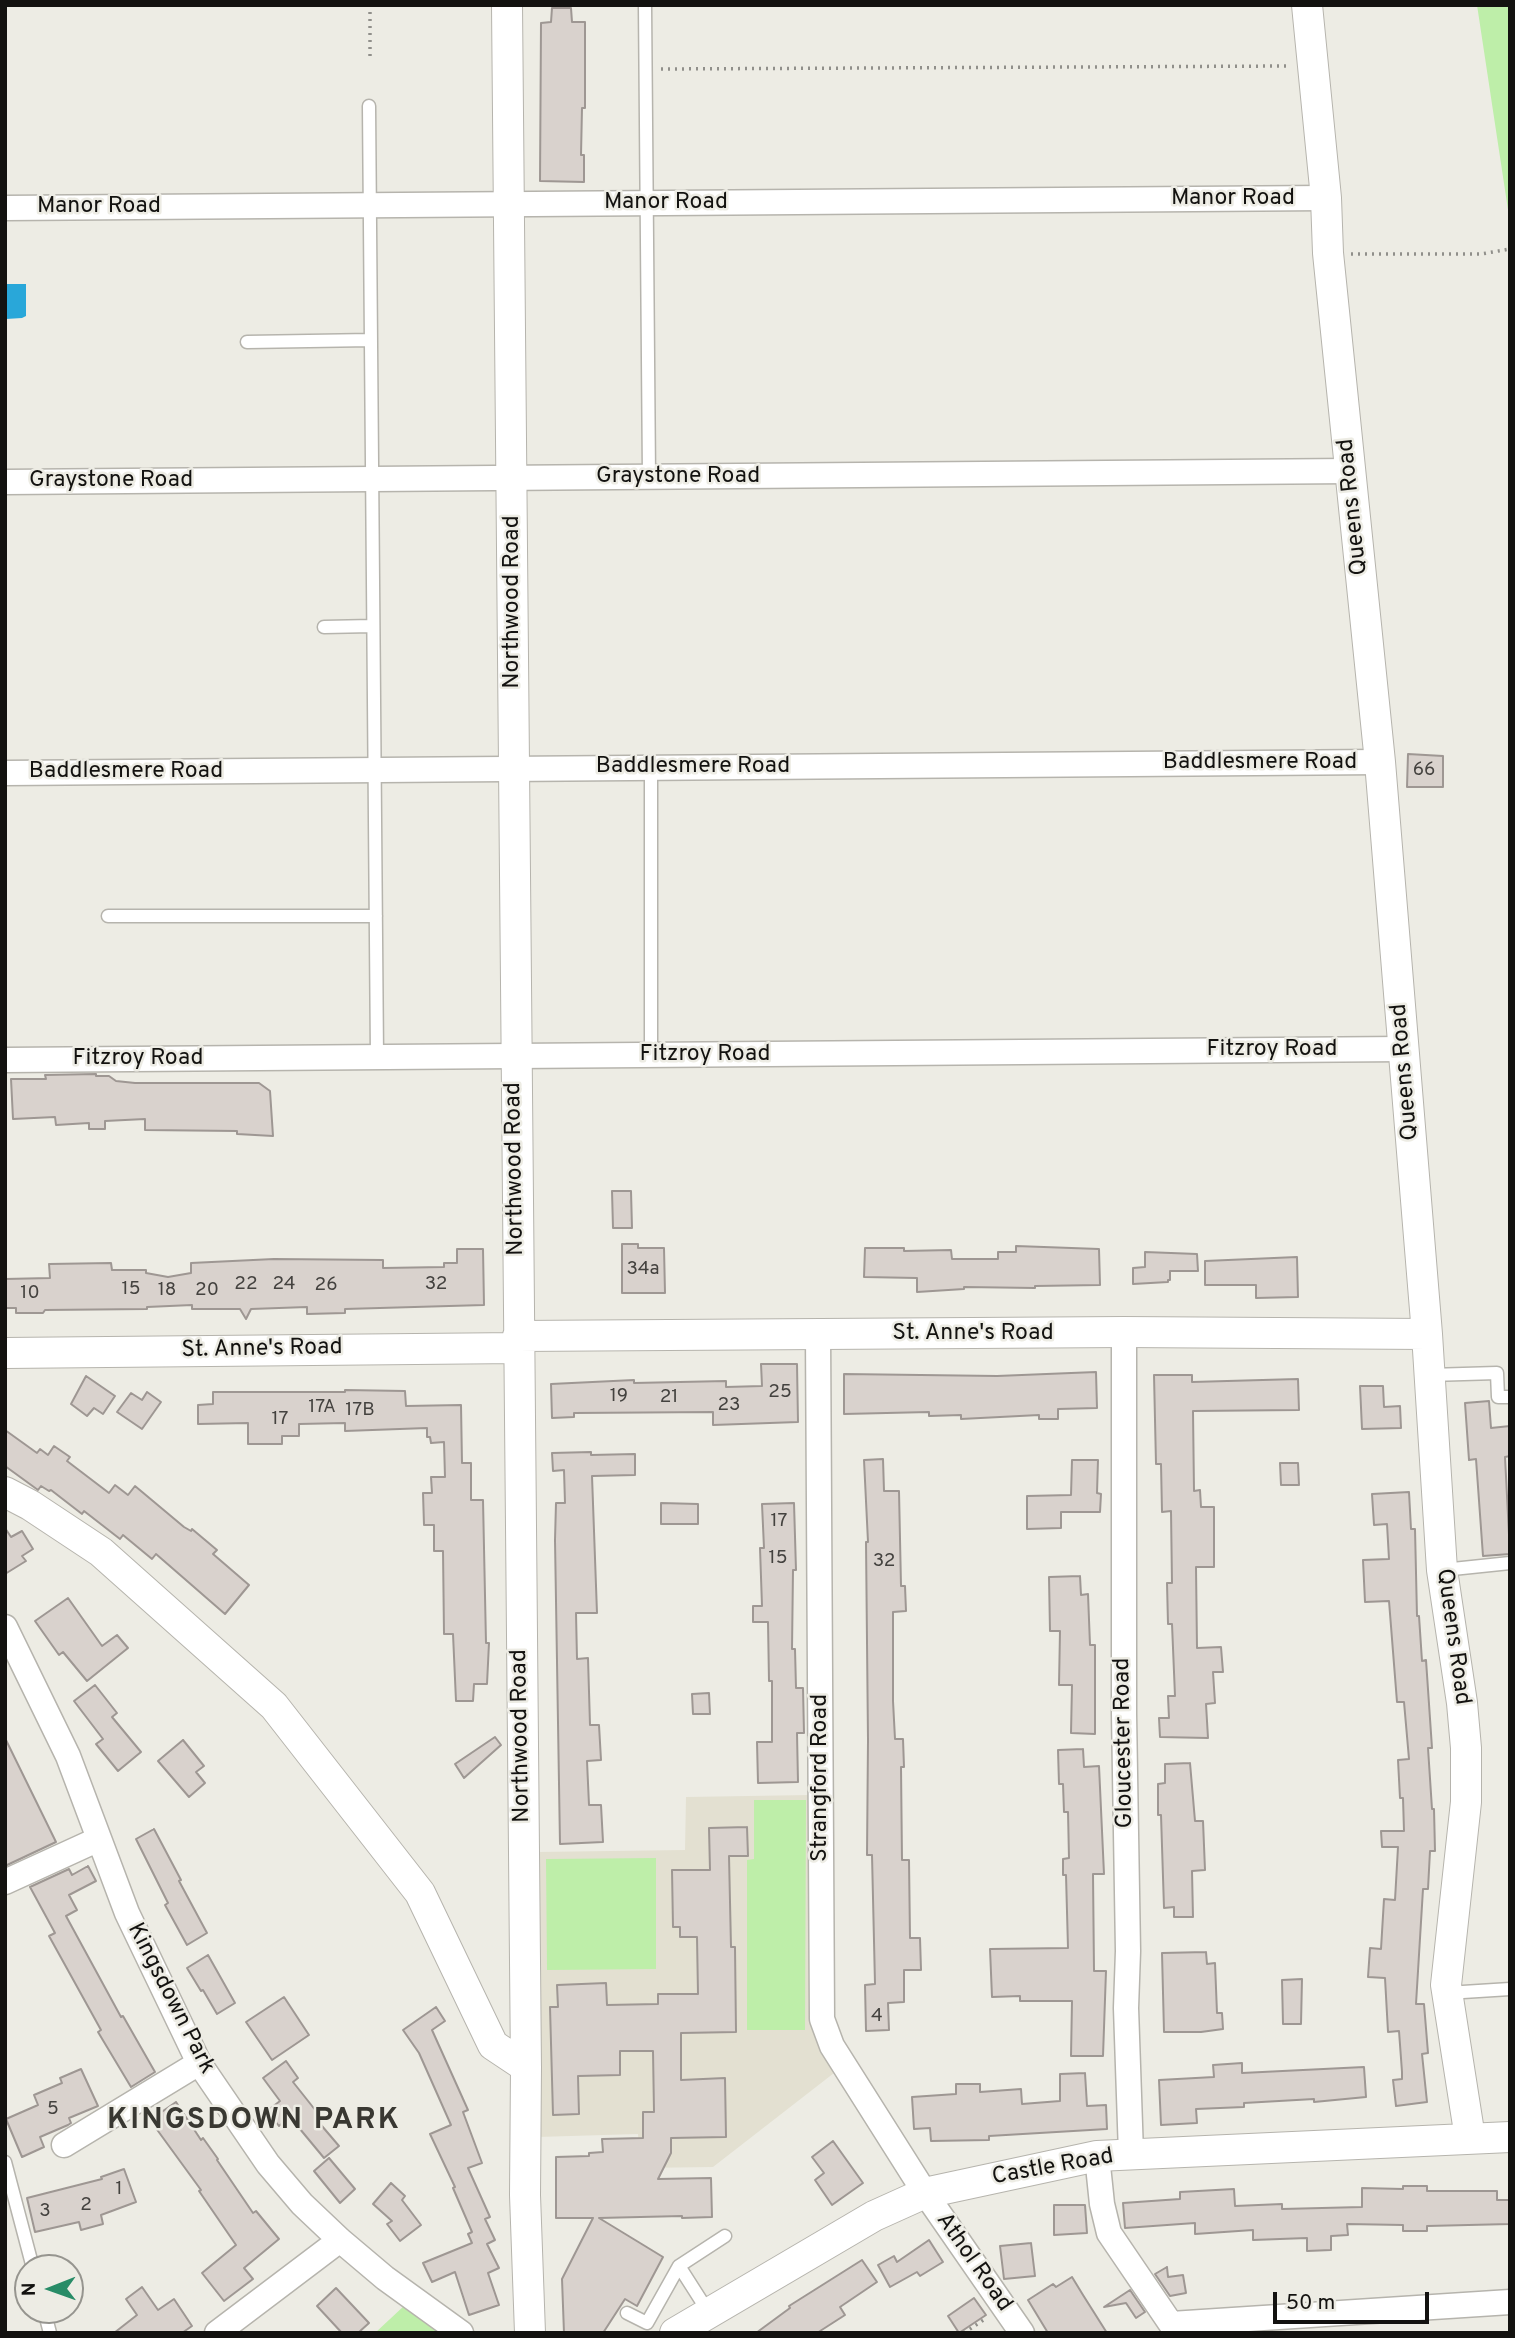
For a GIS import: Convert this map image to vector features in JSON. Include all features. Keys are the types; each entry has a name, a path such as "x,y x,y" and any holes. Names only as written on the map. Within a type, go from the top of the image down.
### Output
{"street":[{"name":"Northwood Road","path":"506,5 526,2067 524,2194 530,2333"},
{"name":"Queens Road","path":"1307,5 1326,198 1328,253 1380,762 1427,1334 1443,1570 1466,1748 1466,1802 1447,1993 1471,2138"},
{"name":"Manor Road","path":"5,208 1326,198"},
{"name":"Graystone Road","path":"5,482 1351,471"},
{"name":"Baddlesmere Road","path":"5,773 1380,762"},
{"name":"Fitzroy Road","path":"5,1060 1404,1049"},
{"name":"Gloucester Road","path":"1124,1332 1124,1714 1128,1951 1126,2008 1131,2154"},
{"name":"St. Anne's Road","path":"5,1353 818,1334 1427,1334"},
{"name":"Strangford Road","path":"818,1334 822,2019 832,2046 925,2193"},
{"path":"5,1492 30,1505 101,1552 274,1706 420,1893 493,2045 526,2067"},
{"name":"Kingsdown Park","path":"5,1627 68,1756 127,1913 199,2063 268,2164 302,2204 385,2278 461,2333"},
{"path":"5,1882 99,1839"},
{"path":"64,2145 199,2063"},
{"name":"Castle Road","path":"691,2326 874,2216 925,2193 1097,2156 1510,2137"},
{"path":"1097,2156 1101,2204 1109,2234 1174,2328 1510,2302"},
{"name":"Athol Road","path":"925,2193 1021,2333"},
{"path":"217,2333 340,2240"}],"lane":[{"path":"645,5 649,477"},
{"path":"369,106 377,1057"},
{"path":"247,341 371,340"},
{"path":"324,627 372,626"},
{"path":"651,767 651,1055"},
{"path":"108,916 376,916"},
{"path":"1430,1374 1497,1373 1498,1397 1510,1397"},
{"path":"1443,1570 1510,1563"},
{"path":"1447,1993 1510,1989"},
{"path":"5,2162 29,2254"},
{"path":"627,2313 647,2323 679,2266 725,2236"},
{"path":"679,2266 691,2326"}],"path":[{"path":"370,5 370,60"},
{"path":"645,69 1312,65"},
{"path":"1328,253 1387,256 1481,254 1510,249"}],"shaded area":[{"path":"810,1795 817,2039 834,2073 713,2167 640,2168 638,2134 537,2137 537,1852 685,1850 686,1797"}],"green space":[{"path":"1477,5 1510,5 1510,223"},
{"path":"754,1800 806,1800 805,2030 747,2030 747,1860 754,1859"},
{"path":"656,1858 656,1969 547,1970 546,1859"},
{"path":"405,2305 444,2333 375,2333"}],"water":[{"path":"5,284 26,284 26,316 6,319"}],"building":[{"path":"552,8 571,8 572,22 585,22 585,108 582,108 581,155 584,155 584,182 540,181 541,23 551,22"},
{"path":"1408,754 1443,756 1443,787 1407,787"},
{"path":"96,1074 109,1076 116,1081 135,1083 259,1083 270,1091 273,1136 237,1134 237,1131 145,1130 145,1119 105,1121 105,1129 89,1129 89,1123 56,1125 55,1117 13,1119 11,1079"},
{"path":"612,1191 631,1191 632,1228 613,1228"},
{"path":"622,1244 638,1244 638,1248 664,1248 665,1293 622,1293"},
{"path":"1016,1246 1099,1249 1100,1285 964,1287 917,1292 917,1278 864,1277 865,1248 951,1250 952,1259 998,1259 998,1252 1016,1252"},
{"path":"457,1249 483,1249 484,1305 345,1309 345,1313 307,1314 307,1307 251,1309 246,1319 240,1309 192,1309 192,1305 147,1309 45,1310 43,1313 16,1313 16,1308 5,1308 5,1279 50,1278 49,1264 111,1263 112,1270 146,1270 146,1273 168,1277 191,1273 191,1263 274,1259 383,1260 383,1268 444,1267 444,1263 457,1263"},
{"path":"1145,1252 1197,1254 1198,1271 1170,1271 1168,1282 1133,1284 1133,1268 1145,1267"},
{"path":"1297,1257 1298,1297 1256,1298 1256,1285 1205,1285 1205,1261"},
{"path":"761,1364 797,1364 798,1422 713,1425 713,1412 574,1413 574,1417 552,1418 551,1384 634,1380 634,1383 726,1381 726,1387 762,1386"},
{"path":"1096,1372 1097,1408 1058,1409 1058,1419 1039,1419 1039,1415 961,1419 961,1415 929,1416 929,1412 844,1414 844,1374 997,1376"},
{"path":"1154,1375 1192,1375 1192,1382 1298,1379 1299,1410 1193,1411 1194,1491 1200,1490 1201,1507 1214,1507 1214,1567 1196,1567 1197,1648 1221,1647 1223,1672 1213,1672 1215,1703 1206,1704 1208,1738 1160,1737 1159,1718 1169,1718 1168,1696 1175,1696 1167,1583 1172,1583 1171,1511 1162,1512 1161,1464 1156,1464"},
{"path":"86,1376 115,1396 103,1414 94,1408 87,1416 71,1404"},
{"path":"1360,1386 1383,1386 1384,1407 1400,1406 1401,1428 1362,1429"},
{"path":"405,1391 406,1406 461,1405 462,1463 471,1463 471,1500 483,1500 486,1643 489,1643 487,1684 474,1684 473,1701 456,1701 453,1634 444,1634 443,1551 434,1551 434,1525 424,1525 423,1493 432,1493 431,1477 445,1477 444,1442 431,1443 430,1437 427,1437 427,1428 345,1431 345,1423 299,1424 299,1436 282,1436 282,1444 248,1444 248,1423 198,1424 198,1405 213,1404 213,1392"},
{"path":"147,1392 161,1402 142,1429 117,1412 131,1393 142,1400"},
{"path":"1489,1401 1491,1428 1510,1426 1510,1456 1505,1457 1510,1554 1483,1556 1476,1459 1469,1460 1465,1403"},
{"path":"5,1430 37,1453 40,1449 48,1455 54,1446 70,1457 67,1461 109,1493 115,1485 128,1495 135,1486 184,1527 191,1531 192,1529 217,1550 213,1554 249,1585 225,1614 156,1554 152,1559 123,1535 120,1539 51,1490 41,1486 38,1490 5,1466"},
{"path":"591,1452 591,1455 635,1454 635,1475 592,1476 597,1613 576,1613 577,1659 588,1658 590,1725 599,1725 601,1760 587,1761 589,1805 601,1805 603,1842 560,1844 555,1540 556,1503 565,1503 564,1470 553,1471 552,1453"},
{"path":"883,1459 884,1491 899,1491 901,1586 905,1586 906,1611 893,1612 893,1701 895,1739 903,1739 902,1860 909,1860 910,1938 920,1938 921,1970 904,1970 904,2002 888,2003 889,2030 866,2031 865,1985 875,1984 872,1855 867,1855 868,1542 864,1460"},
{"path":"1072,1460 1098,1460 1097,1493 1101,1494 1100,1512 1061,1512 1061,1528 1027,1529 1027,1496 1071,1495"},
{"path":"1280,1463 1298,1463 1299,1485 1281,1485"},
{"path":"1409,1492 1411,1529 1415,1529 1417,1616 1422,1661 1426,1660 1432,1748 1428,1748 1435,1851 1430,1851 1428,1889 1423,1889 1416,2004 1424,2004 1428,2053 1422,2054 1427,2102 1396,2106 1393,2080 1402,2079 1399,2031 1388,2032 1385,1978 1368,1977 1370,1948 1381,1949 1384,1899 1395,1900 1398,1847 1382,1847 1381,1831 1404,1831 1398,1760 1409,1759 1404,1702 1397,1702 1389,1601 1365,1602 1363,1560 1389,1559 1387,1524 1374,1525 1372,1494"},
{"path":"661,1503 698,1504 698,1524 661,1524"},
{"path":"794,1503 796,1570 793,1570 792,1649 795,1649 796,1688 803,1688 804,1733 797,1733 798,1782 758,1783 757,1742 772,1742 768,1622 753,1622 753,1606 762,1606 762,1504"},
{"path":"5,1528 11,1537 22,1531 33,1549 22,1556 26,1561 5,1574"},
{"path":"1080,1576 1081,1595 1088,1594 1090,1645 1095,1645 1095,1734 1071,1733 1072,1685 1059,1685 1060,1631 1050,1631 1049,1577"},
{"path":"68,1598 102,1646 117,1635 128,1648 87,1681 63,1652 59,1655 35,1621"},
{"path":"95,1685 117,1713 112,1717 141,1752 118,1771 96,1744 103,1739 74,1701"},
{"path":"709,1693 710,1714 693,1714 692,1694"},
{"path":"495,1737 501,1745 464,1778 455,1764"},
{"path":"5,1738 56,1842 5,1866"},
{"path":"183,1740 204,1766 196,1772 205,1783 189,1797 158,1761"},
{"path":"1083,1749 1084,1767 1099,1766 1104,1874 1093,1874 1094,1971 1106,1971 1103,2056 1071,2056 1072,2001 1020,2001 1020,1996 992,1997 990,1949 1068,1948 1063,1859 1069,1858 1068,1812 1064,1812 1063,1784 1059,1784 1058,1750"},
{"path":"1190,1763 1195,1821 1203,1821 1205,1870 1192,1871 1193,1917 1174,1917 1174,1907 1164,1908 1158,1784 1165,1783 1165,1764"},
{"path":"747,1827 748,1856 729,1856 731,1947 735,1947 736,2032 681,2033 681,2080 725,2078 726,2137 671,2138 671,2153 658,2179 711,2178 712,2217 599,2218 663,2257 637,2306 625,2299 603,2333 564,2333 562,2279 593,2218 556,2218 556,2157 589,2156 589,2153 603,2152 602,2139 643,2138 643,2112 654,2112 653,2051 620,2051 620,2075 578,2076 579,2114 553,2115 550,2007 558,2007 557,1985 606,1983 607,2005 658,2004 658,1994 698,1994 697,1937 680,1937 680,1927 673,1927 672,1870 710,1870 709,1828"},
{"path":"154,1829 207,1933 187,1945 165,1905 168,1903 136,1839"},
{"path":"88,1866 96,1881 69,1895 77,1910 66,1916 121,2017 123,2016 155,2072 131,2087 98,2032 101,2030 49,1936 55,1933 30,1887 69,1869 72,1875"},
{"path":"1206,1952 1207,1964 1215,1963 1217,2013 1222,2013 1223,2029 1164,2032 1162,1953"},
{"path":"208,1955 235,2003 217,2014 187,1968"},
{"path":"1302,1979 1301,2024 1283,2024 1282,1980"},
{"path":"284,1997 309,2035 272,2060 246,2022"},
{"path":"436,2007 445,2021 432,2030 468,2110 463,2112 482,2163 468,2168 490,2217 485,2219 495,2240 487,2244 499,2268 488,2273 499,2305 469,2315 455,2272 432,2282 423,2263 472,2243 468,2234 472,2232 453,2188 455,2187 430,2134 451,2125 419,2053 403,2030"},
{"path":"286,2061 298,2078 293,2082 320,2116 316,2119 339,2146 324,2158 290,2117 279,2126 267,2111 280,2101 263,2078"},
{"path":"1242,2063 1242,2073 1364,2067 1366,2097 1314,2102 1314,2099 1244,2103 1244,2107 1196,2109 1197,2123 1161,2125 1159,2080 1214,2077 1213,2065"},
{"path":"81,2069 98,2106 69,2118 71,2123 68,2125 40,2137 44,2147 22,2157 6,2119 38,2105 34,2095 62,2083 60,2078"},
{"path":"1085,2073 1087,2106 1106,2105 1107,2129 989,2136 989,2140 931,2141 930,2128 914,2129 912,2097 956,2094 956,2084 980,2084 980,2092 1021,2089 1022,2104 1060,2101 1060,2074"},
{"path":"176,2102 253,2213 256,2211 279,2239 244,2268 253,2279 224,2301 202,2273 236,2245 199,2191 201,2190 150,2120"},
{"path":"833,2141 863,2183 832,2205 815,2180 824,2173 812,2157"},
{"path":"329,2158 355,2189 340,2203 314,2171"},
{"path":"124,2169 136,2202 101,2215 103,2224 81,2230 79,2222 35,2232 27,2198 102,2179 101,2177"},
{"path":"391,2183 405,2196 402,2200 421,2225 400,2241 387,2224 392,2221 373,2204"},
{"path":"1403,2186 1427,2186 1427,2191 1497,2191 1497,2200 1510,2200 1510,2224 1427,2226 1427,2231 1403,2231 1403,2225 1347,2224 1348,2235 1331,2236 1331,2250 1307,2251 1307,2238 1253,2240 1253,2230 1195,2234 1195,2223 1125,2228 1123,2203 1180,2199 1180,2192 1234,2189 1235,2206 1282,2204 1282,2209 1362,2207 1362,2188 1403,2189"},
{"path":"1054,2205 1085,2205 1087,2233 1054,2235"},
{"path":"929,2240 943,2262 920,2276 917,2272 890,2287 878,2265 894,2256 897,2262"},
{"path":"1031,2243 1035,2276 1004,2279 1000,2246"},
{"path":"862,2260 877,2282 840,2307 845,2315 817,2333 756,2333 790,2308 789,2306"},
{"path":"1167,2267 1168,2277 1183,2275 1186,2293 1170,2296 1155,2274"},
{"path":"1072,2277 1107,2333 1048,2333 1028,2300 1053,2284 1056,2287"},
{"path":"142,2287 158,2310 174,2299 192,2326 182,2333 114,2333 137,2315 126,2299"},
{"path":"336,2288 369,2323 358,2333 342,2333 317,2306"},
{"path":"1130,2290 1145,2312 1136,2318 1126,2303 1104,2307"},
{"path":"974,2298 986,2315 959,2333 948,2316"}],"district":[{"name":"KINGSDOWN PARK","path":"254,2122"}]}
